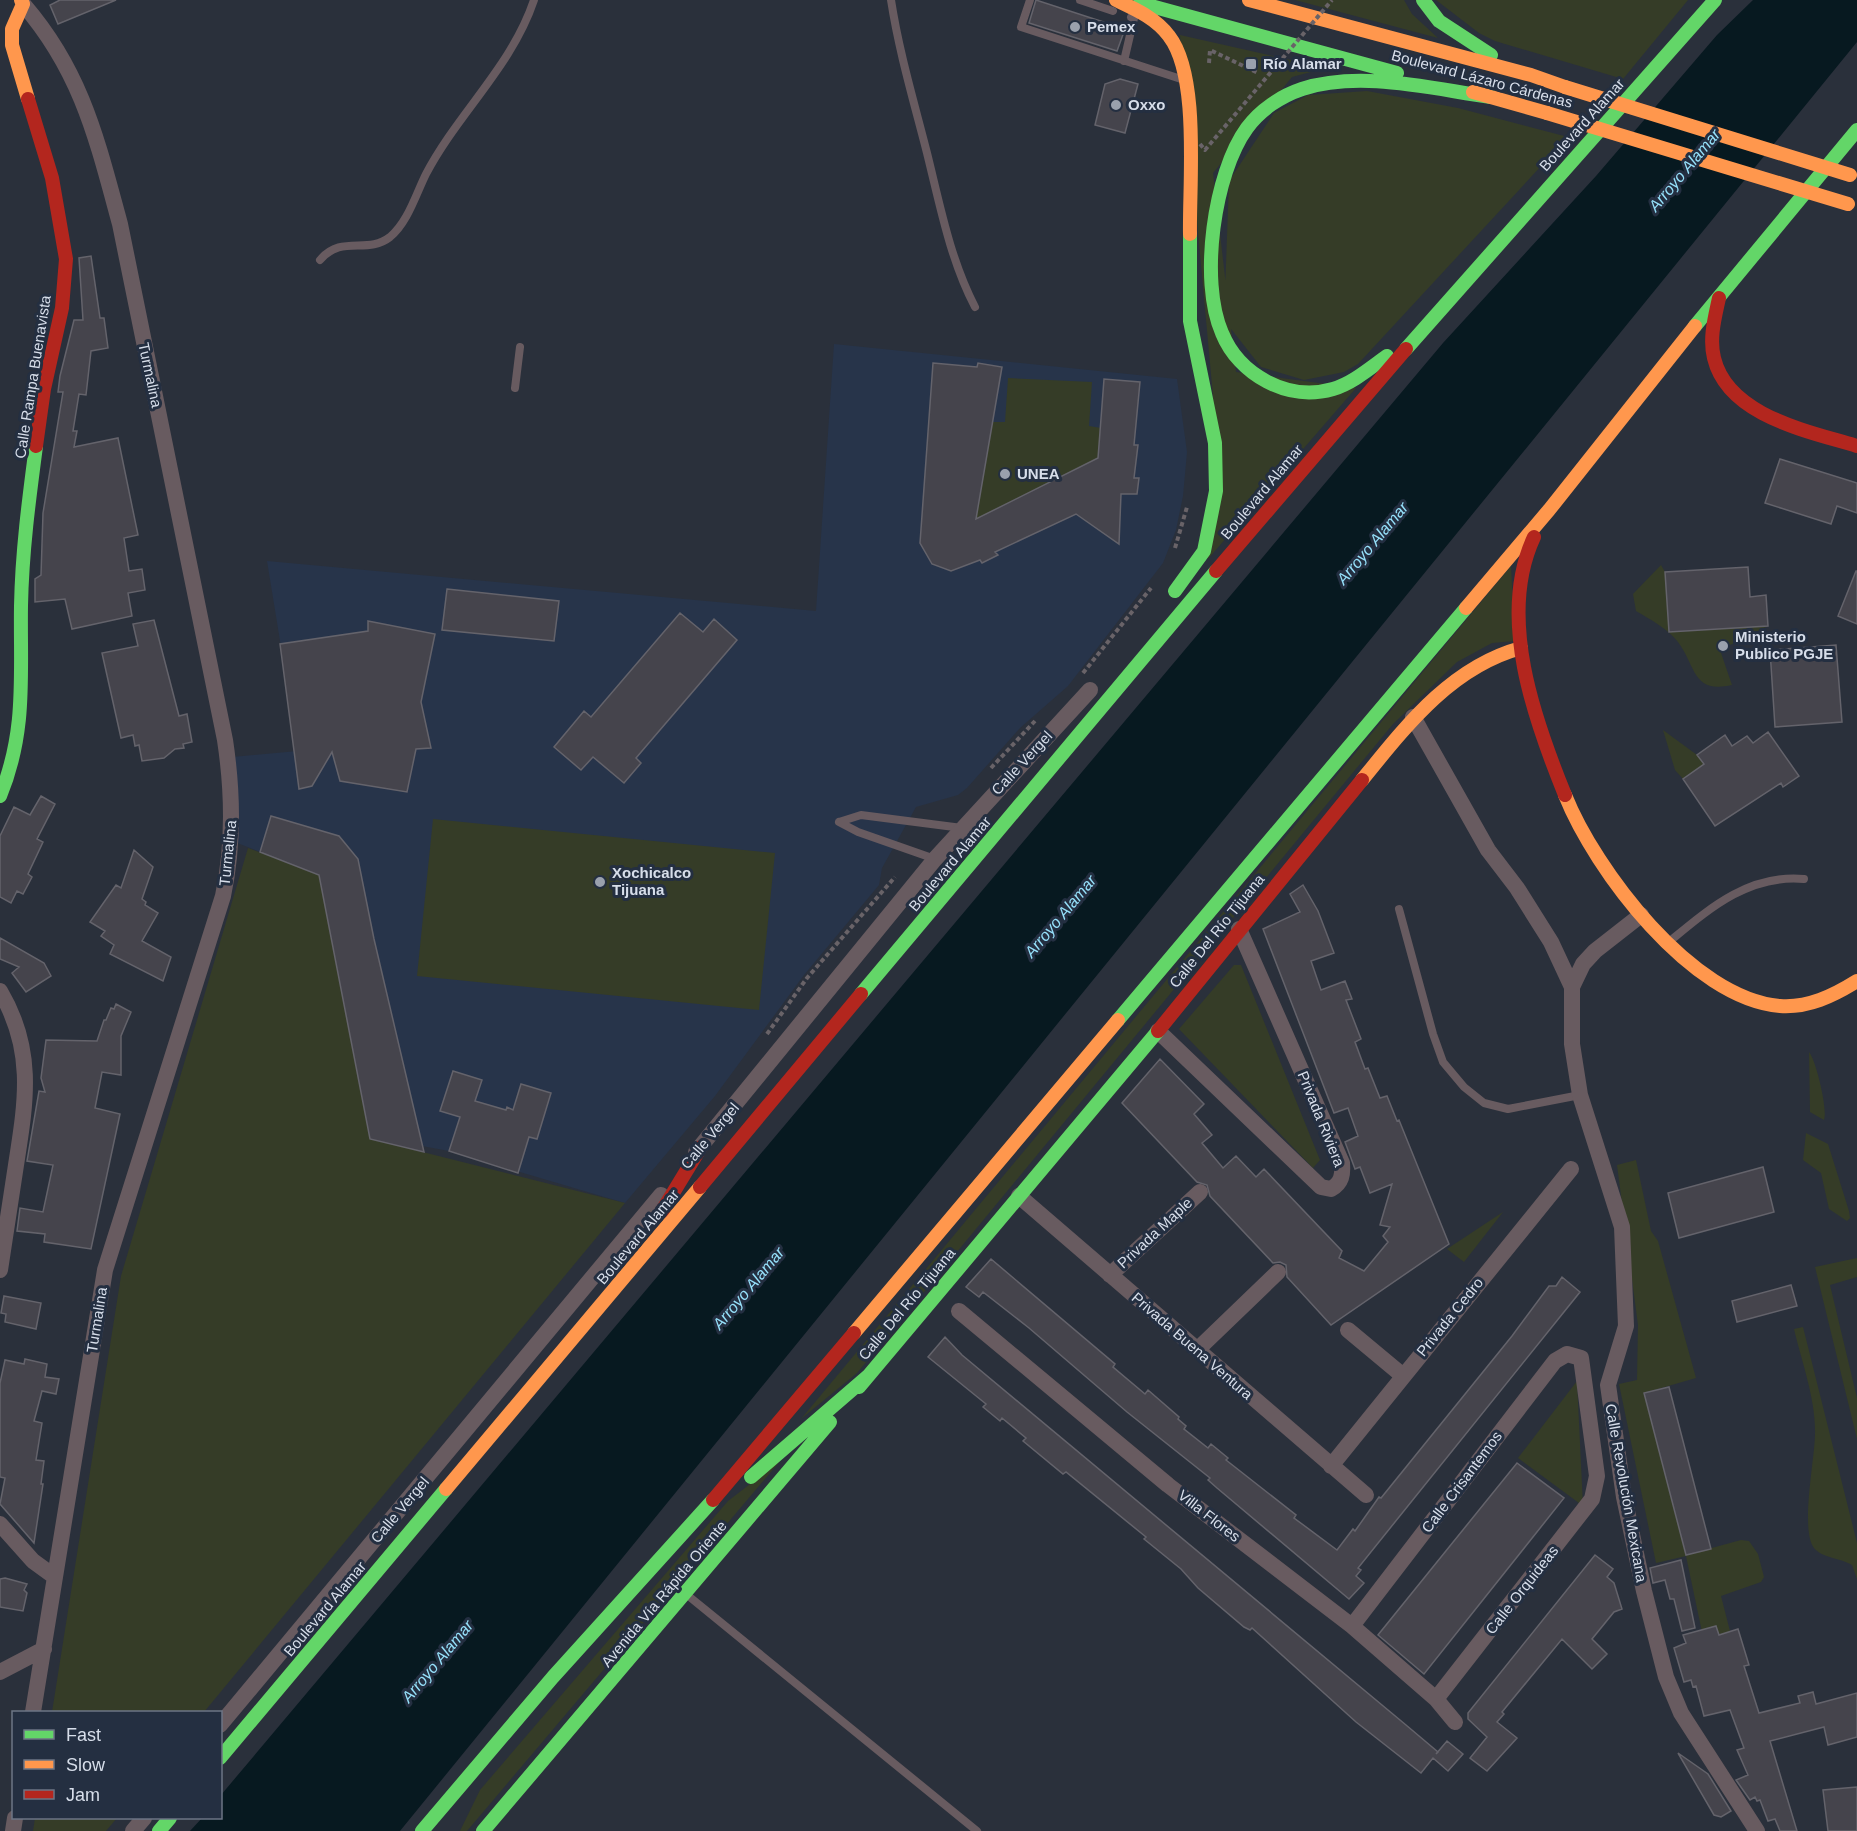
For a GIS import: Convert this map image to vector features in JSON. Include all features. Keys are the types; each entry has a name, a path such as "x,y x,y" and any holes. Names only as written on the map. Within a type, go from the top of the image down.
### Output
{"main road":[{"path":"1116,0 1140,11 1163,27 1172,38 1182,58 1188,81 1190,321 1215,443 1216,490 1211,526 1204,551 1197,564 1169,599"},
{"name":"Boulevard Lázaro Cárdenas","path":"1131,0 1491,97 1852,206"},
{"name":"Boulevard Lázaro Cárdenas","path":"1249,0 1531,75 1853,176"},
{"path":"1423,0 1439,21 1463,39 1531,75"},
{"name":"Boulevard Alamar","path":"222,1756 586,1325 1234,550 1439,311 1715,0"},
{"name":"Calle Rampa Buenavista","path":"0,796 12,770 20,733 23,707 22,578 45,387 60,314 66,263 63,229 52,177 12,45 12,29 22,2"},
{"path":"1439,311 1391,353 1345,384 1324,391 1294,391 1277,387 1257,377 1230,349 1221,333 1212,296 1214,240 1224,170 1230,153 1255,117 1270,105 1301,90 1328,84 1361,84 1491,97"},
{"path":"422,1831 493,1746 681,1538 1549,510 1719,296 1857,130"},
{"path":"1719,296 1712,328 1712,344 1717,369 1729,389 1759,410 1857,446"},
{"path":"1549,510 1527,549 1518,582 1521,648 1542,735 1564,795 1593,854 1641,915 1668,943 1698,969 1724,986 1765,1003 1781,1006 1809,1004 1832,996 1857,981"},
{"path":"1132,649 1234,550"},
{"name":"Calle Del Río Tijuana","path":"868,1376 1158,1031 1413,717 1472,667 1495,655 1521,648"},
{"path":"586,1325 648,1235 701,1146"},
{"path":"681,1538 868,1376"},
{"name":"Avenida Vía Rápida Oriente","path":"483,1831 686,1594 868,1376"},
{"path":"449,1821 493,1746"},
{"path":"159,1831 169,1819"}],"street":[{"name":"Turmalina","path":"22,2 58,47 89,113 102,152 120,224 223,729 232,806 230,852 223,896 105,1270 33,1711"},
{"name":"Calle Vergel","path":"222,1723 701,1146 935,859 1091,682"},
{"path":"1413,717 1488,850 1548,935 1572,987"},
{"name":"Calle Revolución Mexicana","path":"1641,915 1595,951 1583,964 1572,987 1572,1044 1580,1095 1622,1227 1626,1326 1608,1385 1624,1497 1644,1591 1672,1697 1757,1831"},
{"name":"Privada Riviera","path":"1158,1031 1321,1186 1332,1189 1337,1186 1343,1172 1342,1163 1239,929"},
{"path":"0,991 18,1026 26,1077 21,1134 0,1270"},
{"name":"Privada Cedro","path":"1331,1466 1571,1169"},
{"name":"Privada Maple","path":"1110,1275 1200,1192"},
{"name":"Privada Buena Ventura","path":"1019,1196 1366,1495"},
{"path":"1197,1350 1278,1272"},
{"name":"Villa Flores","path":"937,1293 1168,1485 1352,1626 1436,1699 1455,1722"},
{"path":"1348,1330 1402,1376"},
{"name":"Calle Crisantemos","path":"1352,1626 1555,1360 1567,1354 1581,1358"},
{"name":"Calle Orquideas","path":"1436,1699 1592,1500 1597,1476 1581,1358"},
{"path":"0,1524 33,1561 55,1577"},
{"path":"0,1672 44,1649"},
{"path":"133,1831 143,1819"}],"lane":[{"path":"320,260 328,250 344,245 380,243 400,226 439,149 513,48 534,0"},
{"path":"891,0 900,46 945,223 959,271 975,307"},
{"path":"1030,0 1021,27 1188,81"},
{"path":"1080,0 1134,18 1124,61"},
{"path":"515,388 520,347"},
{"path":"935,859 858,832 839,822 861,815 963,828"},
{"path":"1668,943 1716,904 1753,884 1781,878 1804,879"},
{"path":"1399,909 1436,1044 1443,1062 1464,1087 1484,1103 1508,1109 1580,1095"},
{"path":"686,1594 977,1831"}],"path":[{"path":"1200,144 1205,150 1332,0"},
{"path":"1209,72 1210,50 1258,73"},
{"path":"1173,552 1190,495"},
{"path":"1091,682 1156,581"},
{"path":"986,774 1040,716"},
{"path":"760,1043 807,978 917,852"}],"shaded area":[{"name":"Xochicalco Tijuana","path":"834,344 1177,379 1187,452 1183,496 1176,530 1163,563 1068,686 1020,728 967,788 958,795 916,807 882,868 879,885 804,975 715,1096 625,1203 449,1151 422,1146 424,1152 370,1139 319,875 227,839 232,757 298,751 267,561 816,611"}],"green space":[{"path":"1295,0 1404,0 1412,14 1438,38"},
{"path":"1436,0 1688,0 1623,79 1495,41 1479,33"},
{"path":"1180,35 1326,68 1292,77 1213,173 1236,372 1356,388 1208,559 1213,396"},
{"path":"1367,91 1458,108 1568,137 1358,364 1344,372 1304,380 1261,367 1224,320 1229,181 1274,113 1308,95"},
{"path":"1008,378 1092,382 1089,426 1101,428 1098,458 976,519 992,422 1005,422"},
{"path":"1661,565 1665,572 1669,632 1768,626 1720,650 1732,685 1719,687 1702,682 1674,637 1636,611 1633,594"},
{"path":"1511,566 1515,641 1492,643 1457,662 1393,724 857,1373 801,1419"},
{"path":"1663,730 1697,755 1704,764 1683,779 1675,770"},
{"path":"433,819 775,853 759,1010 417,976"},
{"path":"248,848 319,875 371,1139 625,1203 205,1711 52,1711 121,1276"},
{"path":"1234,965 1241,965 1320,1160 1313,1168 1179,1029"},
{"path":"1809,1052 1821,1085 1824,1120 1810,1112"},
{"path":"1806,1133 1828,1144 1849,1211 1850,1218 1847,1221 1829,1209 1821,1173 1803,1160"},
{"path":"1636,1160 1651,1231 1658,1241 1696,1378 1644,1393 1686,1555 1741,1540 1749,1541 1758,1554 1764,1577 1761,1582 1721,1596 1731,1635 1702,1632 1686,1556 1656,1563 1619,1384 1637,1380 1638,1325 1617,1165"},
{"path":"1503,1212 1464,1262 1447,1249"},
{"path":"1857,1258 1857,1277 1830,1285 1857,1398 1857,1439 1815,1267"},
{"path":"1803,1327 1857,1543 1857,1579 1852,1565 1817,1551 1810,1539 1808,1510 1815,1421 1811,1395 1794,1329"},
{"path":"1577,1381 1583,1506 1518,1458"},
{"path":"781,1460 467,1831 460,1831 480,1790 728,1501"},
{"path":"35,1819 116,1819 106,1831 33,1831"}],"water":[{"name":"Arroyo Alamar","path":"1753,0 1857,0 1857,42 400,1831 190,1831 201,1819 222,1819 222,1794 1443,343 1596,176 1717,35"}],"building":[{"path":"60,0 116,0 58,24 50,5"},
{"name":"Pemex","path":"1036,0 1125,29 1117,51 1029,23"},
{"name":"Oxxo","path":"1120,79 1138,84 1125,133 1095,125 1105,84"},
{"path":"91,256 100,318 104,318 108,348 91,351 86,395 79,394 73,431 77,431 74,447 118,438 138,535 124,538 129,571 142,569 145,590 128,593 132,616 72,629 65,599 35,602 35,579 41,575 43,513 63,392 58,392 60,376 74,320 83,320 79,258"},
{"path":"933,363 977,367 978,363 1002,367 976,519 1098,458 1104,379 1140,382 1134,445 1138,445 1134,478 1139,478 1137,494 1121,494 1119,544 1076,514 995,552 998,555 982,563 980,560 951,571 932,564 920,543"},
{"path":"1780,459 1857,483 1857,513 1837,506 1831,524 1765,503"},
{"path":"1748,567 1750,597 1766,595 1768,626 1669,632 1665,572"},
{"path":"1857,571 1857,624 1838,616"},
{"path":"447,589 559,601 554,641 442,630"},
{"path":"680,613 703,632 714,619 737,640 636,758 641,763 624,783 593,757 581,770 554,747 584,711 591,717"},
{"path":"154,620 179,716 187,714 192,742 183,744 184,748 175,749 164,758 142,761 139,745 135,746 133,735 121,738 102,653 138,646 133,624"},
{"path":"368,621 435,634 421,702 431,748 416,749 407,792 340,781 332,752 312,786 299,789 280,644 368,631"},
{"path":"1836,645 1842,722 1775,727 1770,650"},
{"path":"1768,732 1799,776 1783,787 1781,783 1715,826 1683,779 1704,764 1697,755 1725,735 1732,746 1747,736 1753,743"},
{"path":"41,796 55,804 37,839 43,842 28,874 32,877 23,894 17,891 11,903 0,897 0,836 14,807 30,815"},
{"path":"271,816 339,836 358,859 374,939 424,1152 370,1139 319,875 260,852"},
{"path":"134,850 153,867 142,899 146,902 145,905 158,913 142,941 171,957 163,981 110,954 114,945 101,936 105,931 90,922 116,885 121,888"},
{"path":"1303,885 1318,911 1334,953 1311,961 1321,990 1345,981 1352,999 1346,1000 1361,1039 1355,1042 1365,1069 1368,1068 1380,1098 1387,1096 1397,1121 1399,1120 1449,1244 1331,1325 1287,1277 1286,1265 1280,1262 1273,1263 1210,1196 1207,1185 1197,1182 1122,1103 1160,1059 1204,1104 1194,1114 1212,1135 1202,1143 1223,1168 1236,1156 1256,1177 1264,1169 1342,1251 1339,1258 1364,1271 1388,1242 1383,1236 1390,1227 1380,1225 1392,1184 1370,1193 1360,1167 1355,1169 1345,1142 1358,1136 1348,1108 1334,1113 1263,929 1300,912 1290,894"},
{"path":"0,938 44,963 51,976 26,992 12,973 19,967 0,959"},
{"path":"116,1004 131,1012 121,1036 121,1075 102,1072 95,1108 120,1114 91,1249 44,1242 45,1234 17,1231 20,1208 43,1212 53,1165 27,1161 39,1091 45,1092 41,1078 46,1040 97,1041 104,1020"},
{"path":"453,1071 482,1080 475,1101 506,1110 507,1107 513,1110 521,1084 551,1093 537,1139 529,1137 518,1173 449,1151 460,1117 440,1111"},
{"path":"1763,1167 1774,1212 1679,1238 1668,1193"},
{"path":"991,1259 1115,1364 1113,1367 1145,1394 1148,1390 1179,1417 1178,1419 1186,1426 1184,1429 1208,1448 1211,1444 1228,1458 1226,1460 1296,1515 1294,1518 1337,1550 1353,1529 1355,1531 1379,1497 1381,1498 1512,1336 1549,1286 1556,1286 1562,1277 1580,1292 1358,1568 1361,1570 1356,1576 1364,1583 1349,1599 1217,1488 1208,1480 1210,1478 1127,1412 1029,1328 983,1292 979,1297 966,1287"},
{"path":"1791,1285 1797,1306 1737,1322 1732,1301"},
{"path":"4,1296 41,1303 36,1329 5,1322 6,1314 1,1313"},
{"path":"945,1337 962,1355 1438,1752 1447,1741 1463,1754 1448,1771 1433,1758 1421,1773 1356,1722 1252,1628 1250,1630 1244,1627 1198,1588 1181,1569 1144,1539 1146,1537 1066,1472 1063,1474 1023,1441 1026,1438 1002,1418 1000,1421 983,1407 986,1404 928,1357"},
{"path":"25,1359 47,1364 45,1377 59,1379 56,1394 42,1391 34,1421 42,1423 36,1460 44,1461 34,1543 0,1504 5,1478 0,1477 0,1383 5,1360 24,1364"},
{"path":"1669,1387 1711,1549 1686,1555 1644,1393"},
{"path":"1517,1463 1564,1498 1424,1674 1378,1635"},
{"path":"1595,1555 1613,1569 1607,1577 1614,1583 1622,1609 1614,1612 1592,1639 1607,1654 1592,1669 1562,1639 1502,1712 1504,1714 1497,1722 1517,1738 1487,1771 1470,1758 1487,1737 1468,1719 1468,1713"},
{"path":"1681,1560 1695,1628 1682,1631 1674,1599 1670,1599 1665,1580 1653,1583 1650,1568"},
{"path":"5,1578 27,1584 24,1590 27,1593 23,1611 0,1607 0,1579"},
{"path":"1716,1626 1719,1635 1738,1629 1749,1665 1744,1666 1759,1713 1800,1703 1798,1696 1813,1692 1816,1704 1857,1693 1857,1737 1828,1745 1824,1727 1770,1741 1797,1831 1780,1831 1775,1819 1768,1821 1760,1800 1757,1801 1755,1797 1750,1800 1736,1780 1748,1775 1737,1750 1744,1748 1730,1710 1704,1716 1696,1686 1693,1687 1691,1680 1684,1682 1674,1648 1686,1643 1683,1635"},
{"path":"1678,1753 1708,1774 1731,1811 1721,1817 1714,1815"},
{"path":"1857,1787 1857,1831 1828,1831 1823,1790"}],"traffic: fast":[{"path":"1423,0 1439,21 1491,55"},
{"path":"1406,349 1715,0"},
{"path":"1140,3 1397,73"},
{"path":"1387,356 1347,383 1333,389 1316,392 1299,392 1267,382 1240,361 1222,333 1215,311 1212,285 1213,228 1226,172 1236,148 1252,121 1272,104 1302,89 1348,81 1372,81 1491,97"},
{"path":"1695,326 1857,130"},
{"path":"1175,591 1204,551 1216,491 1215,443 1190,321 1190,234"},
{"path":"0,796 9,772 18,725 23,566 36,446"},
{"path":"861,994 1216,571"},
{"path":"1118,1020 1466,608"},
{"path":"859,1387 1158,1031"},
{"path":"751,1477 868,1376"},
{"path":"483,1831 830,1422"},
{"path":"222,1756 446,1489"},
{"path":"422,1831 553,1677 713,1500"},
{"path":"159,1831 169,1819"}],"traffic: slow":[{"path":"21,0 23,4 12,29 12,45 28,99"},
{"path":"1116,0 1158,24 1169,36 1179,54 1185,77 1191,131 1190,234"},
{"path":"1249,0 1531,75 1565,87"},
{"path":"1565,87 1850,175"},
{"path":"1473,92 1547,113"},
{"path":"1547,113 1848,204"},
{"path":"1466,608 1549,510 1695,326"},
{"path":"1362,780 1413,720 1452,684 1473,669 1521,648"},
{"path":"1565,795 1599,859 1623,893 1681,956 1714,981 1747,998 1780,1006 1800,1005 1820,1000 1857,981"},
{"path":"854,1333 1118,1020"},
{"path":"446,1489 700,1187"}],"traffic: jam":[{"path":"28,99 52,178 66,259 62,308 44,389 36,446"},
{"path":"1719,298 1713,328 1714,358 1722,378 1735,394 1772,418 1857,446"},
{"path":"1216,571 1406,349"},
{"path":"1534,537 1523,568 1519,600 1519,633 1532,701 1565,795"},
{"path":"1158,1031 1362,780"},
{"path":"700,1187 861,994"},
{"path":"662,1211 701,1147"},
{"path":"713,1500 854,1333"}],"place":[{"name":"Pemex","path":"1075,27"},
{"name":"Río Alamar","path":"1251,64"},
{"name":"Oxxo","path":"1116,105"},
{"name":"UNEA","path":"1005,474"},
{"name":"Ministerio Publico PGJE","path":"1723,646"},
{"name":"Xochicalco Tijuana","path":"600,882"}]}
